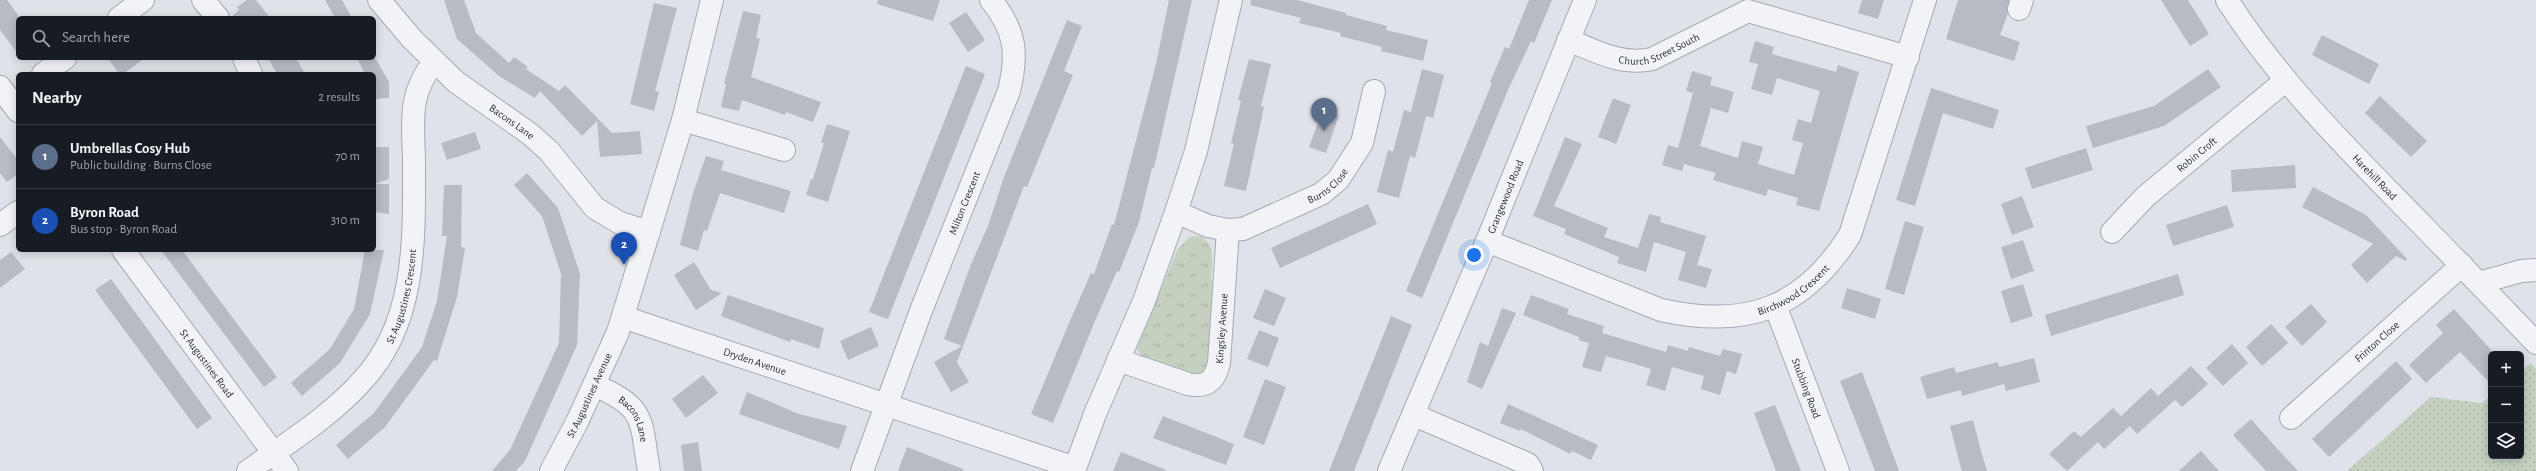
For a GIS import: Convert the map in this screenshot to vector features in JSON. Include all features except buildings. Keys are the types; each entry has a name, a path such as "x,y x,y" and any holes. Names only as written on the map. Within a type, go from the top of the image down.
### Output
{"street":[{"path":"121,16 143,0"},
{"name":"Bacons Lane","path":"379,0 434,62 456,82 530,134 549,151 595,208 604,216 620,223 649,232"},
{"name":"St Augustines Avenue","path":"551,471 594,385 623,317 683,120 712,0"},
{"name":"Milton Crescent","path":"886,406 1009,91 1014,69 1014,47 1004,19 991,0"},
{"path":"1074,470 1118,360 1144,301 1176,212 1196,151 1231,0"},
{"name":"Grangewood Road","path":"1389,471 1487,241 1585,0"},
{"name":"Birchwood Crescent","path":"1487,241 1660,310 1686,315 1720,318 1747,314 1775,305 1794,295 1816,279 1831,264 1850,234 1908,57 1925,0"},
{"name":"Harehill Road","path":"2227,0 2246,30 2285,81 2344,148 2462,265 2536,343"},
{"name":"Church Street South","path":"1568,40 1624,61 1641,61 1652,59 1745,6 1908,57"},
{"path":"46,72 62,60"},
{"path":"245,60 250,72"},
{"name":"St Augustines Crescent","path":"248,471 346,398 364,380 394,332 405,302 414,234 414,106 422,76 434,62"},
{"name":"Robin Croft","path":"2112,232 2146,196 2285,81"},
{"name":"Burns Close","path":"1228,230 1243,229 1321,194 1338,180 1362,143 1374,91"},
{"path":"683,120 784,150"},
{"path":"1176,212 1208,226 1228,230"},
{"path":"0,225 16,213"},
{"name":"Kingsley Avenue","path":"1118,360 1199,387 1210,384 1217,375 1219,363 1228,230"},
{"name":"St Augustines Road","path":"129,252 287,471"},
{"name":"Frinton Close","path":"2291,418 2462,265"},
{"path":"2479,283 2521,271 2536,270"},
{"name":"Stubbing Road","path":"1775,305 1838,471"},
{"name":"Dryden Avenue","path":"623,317 1074,470"},
{"name":"Bacons Lane","path":"594,385 632,406 639,416 650,471"},
{"path":"862,471 886,406"},
{"path":"1414,415 1528,464 1532,471"}],"green space":[{"path":"1199,236 1209,243 1212,254 1211,280 1218,282 1212,365 1199,377 1154,364 1140,354 1137,348 1177,250 1190,237"},
{"path":"2531,363 2536,369 2536,471 2347,471 2431,397 2482,403 2488,398 2488,459 2524,459 2524,369"}],"place":[{"name":"Umbrellas Cosy Hub","path":"1324,131"},
{"name":"Byron Road","path":"624,265"}]}
